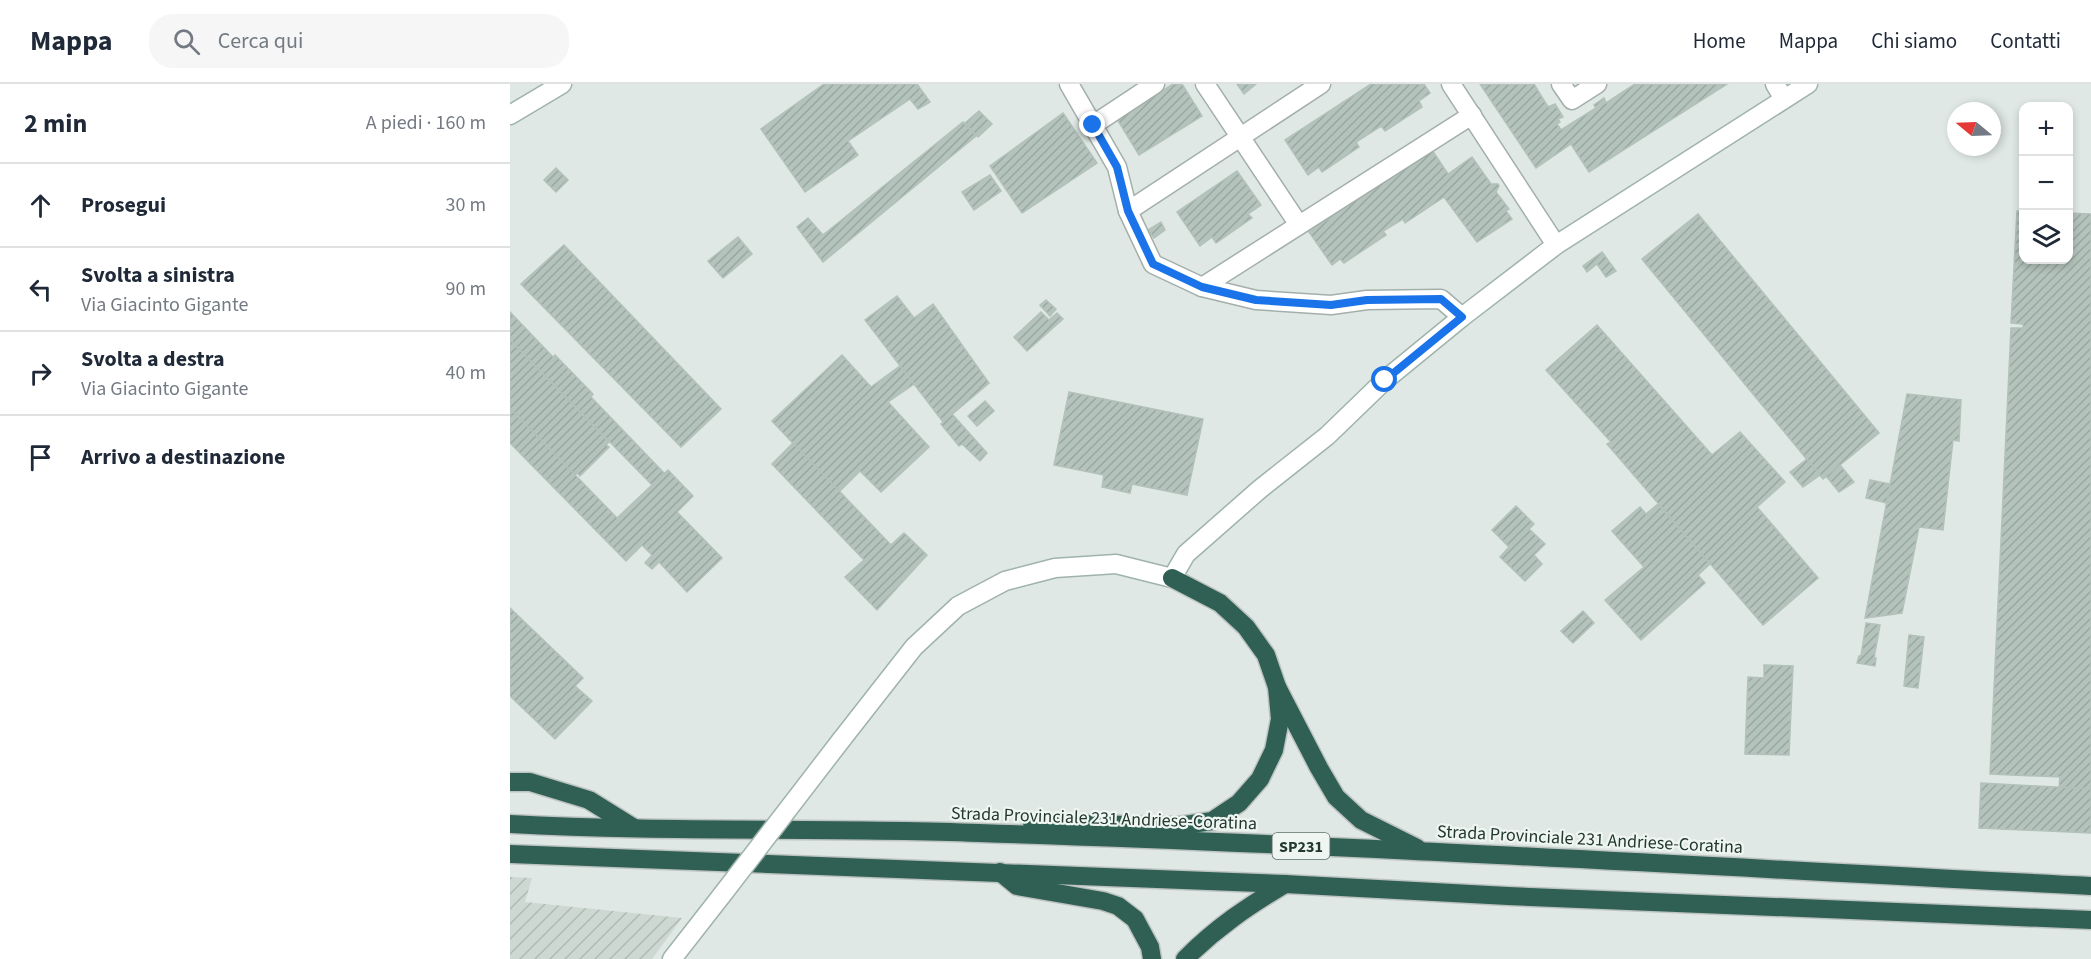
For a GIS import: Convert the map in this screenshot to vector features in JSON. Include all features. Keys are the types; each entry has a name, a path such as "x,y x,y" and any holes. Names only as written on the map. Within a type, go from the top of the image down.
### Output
{"highway":[{"path":"1172,578 1220,603 1246,627 1266,656 1277,687 1336,797 1361,820 1423,852"},
{"path":"976,832 998,822 1178,826 1212,821 1239,803 1260,779 1274,750 1280,719 1277,687"},
{"path":"510,782 530,782 588,800 636,829"},
{"name":"Strada Provinciale 231 Andriese-Coratina","path":"510,824 636,829 976,832 2091,886"},
{"name":"SP231","path":"510,854 1000,872 2091,920"},
{"path":"1000,872 1017,886 1103,901 1118,906 1135,920 1150,947 1152,959"},
{"path":"1185,959 1210,934 1245,908 1285,884"}],"street":[{"path":"510,115 562,84"},
{"path":"1069,84 1117,167 1128,211 1153,264 1202,287 1256,300 1331,305 1367,300 1441,299 1462,317"},
{"path":"1093,125 1155,84"},
{"path":"1205,84 1299,225"},
{"path":"1128,211 1321,84"},
{"path":"1451,84 1557,245"},
{"path":"1561,84 1572,100 1597,84"},
{"path":"672,959 914,647 958,606 1005,581 1055,568 1116,564 1172,578 1186,554 1260,489 1327,436 1385,380 1462,317 1557,245 1779,92 1808,84"},
{"path":"1202,287 1472,116"}],"shaded area":[{"path":"510,877 532,878 525,902 682,918 652,959 510,959"}],"building":[{"path":"824,84 917,84 930,102 918,109 910,99 848,141 858,155 805,192 761,129"},
{"path":"1173,84 1182,84 1202,116 1139,155 1117,119"},
{"path":"1237,84 1256,84 1244,94"},
{"path":"1371,84 1424,84 1430,93 1419,101 1422,107 1385,131 1381,126 1356,142 1359,147 1322,172 1319,167 1308,175 1285,140"},
{"path":"1480,84 1534,84 1548,107 1555,104 1563,117 1558,119 1560,122 1557,124 1561,130 1596,108 1594,105 1604,98 1606,103 1635,84 1727,84 1589,172 1571,144 1536,168"},
{"path":"979,111 992,124 978,137 965,123"},
{"path":"1063,113 1097,163 1022,213 990,166"},
{"path":"963,122 976,136 823,262 797,227 808,218 823,235"},
{"path":"1432,150 1448,174 1472,157 1491,184 1498,184 1496,192 1509,209 1506,211 1512,219 1477,242 1444,197 1405,223 1403,219 1383,231 1386,235 1344,263 1340,259 1332,265 1309,232 1336,214 1334,211 1340,205 1344,208"},
{"path":"556,168 568,180 556,192 544,180"},
{"path":"1237,171 1261,205 1248,214 1252,218 1216,243 1212,237 1200,246 1177,212"},
{"path":"990,175 1001,191 974,210 962,192"},
{"path":"2017,211 2019,211 2019,264 2073,264 2073,213 2091,214 2091,789 2059,787 2060,777 1990,774 2011,328 2023,328 2023,324 2011,323"},
{"path":"1698,214 1879,433 1823,479 1642,259"},
{"path":"1161,222 1165,230 1154,238 1148,230"},
{"path":"738,237 752,254 723,278 708,261"},
{"path":"564,245 721,409 681,447 521,284"},
{"path":"1602,252 1616,271 1606,277 1597,264 1587,272 1583,266"},
{"path":"897,296 914,318 933,304 989,383 943,422 865,320"},
{"path":"1046,300 1056,309 1050,316 1040,305"},
{"path":"510,312 593,394 591,397 664,473 652,485 510,340"},
{"path":"1041,312 1049,320 1057,313 1063,319 1027,351 1014,337"},
{"path":"1597,325 1712,455 1740,432 1785,482 1757,507 1818,578 1763,625 1607,444 1611,442 1546,370"},
{"path":"510,340 609,442 606,445 609,447 580,476 577,473 575,475 510,408"},
{"path":"842,355 871,387 900,366 914,384 888,402 929,447 881,492 860,471 839,492 772,421"},
{"path":"1069,392 1203,419 1187,495 1132,484 1130,493 1102,487 1104,475 1054,465"},
{"path":"1907,394 1961,400 1959,441 1953,440 1943,530 1919,527 1902,613 1865,618"},
{"path":"985,401 994,411 977,426 968,416"},
{"path":"510,408 617,518 668,470 693,496 677,512 722,558 687,592 659,562 652,569 645,563 652,555 642,545 626,561 510,443"},
{"path":"952,414 987,453 980,461 962,444 959,446 941,424"},
{"path":"793,443 891,545 904,533 927,555 877,610 845,577 864,560 772,464"},
{"path":"1807,459 1820,475 1803,487 1790,472"},
{"path":"1840,465 1854,482 1839,492 1826,476"},
{"path":"1870,480 1890,484 1887,503 1866,498"},
{"path":"1658,504 1710,564 1698,575 1705,583 1641,640 1605,600 1644,567 1612,531 1640,507 1646,514"},
{"path":"1516,506 1534,524 1529,529 1545,544 1534,555 1542,564 1525,581 1500,557 1509,547 1492,530"},
{"path":"510,608 583,678 575,686 592,701 555,739 510,696"},
{"path":"1583,611 1594,623 1573,643 1561,631"},
{"path":"1866,623 1880,625 1874,658 1876,658 1875,666 1857,663 1861,656"},
{"path":"1909,635 1924,637 1918,688 1904,686"},
{"path":"1764,665 1793,666 1789,755 1745,754 1748,677 1764,678"},
{"path":"1981,783 2091,789 2091,833 1979,828"}],"route":[{"path":"1093,125 1117,167 1128,211 1153,264 1202,287 1256,300 1331,305 1367,300 1441,299 1462,317 1385,380"}]}
